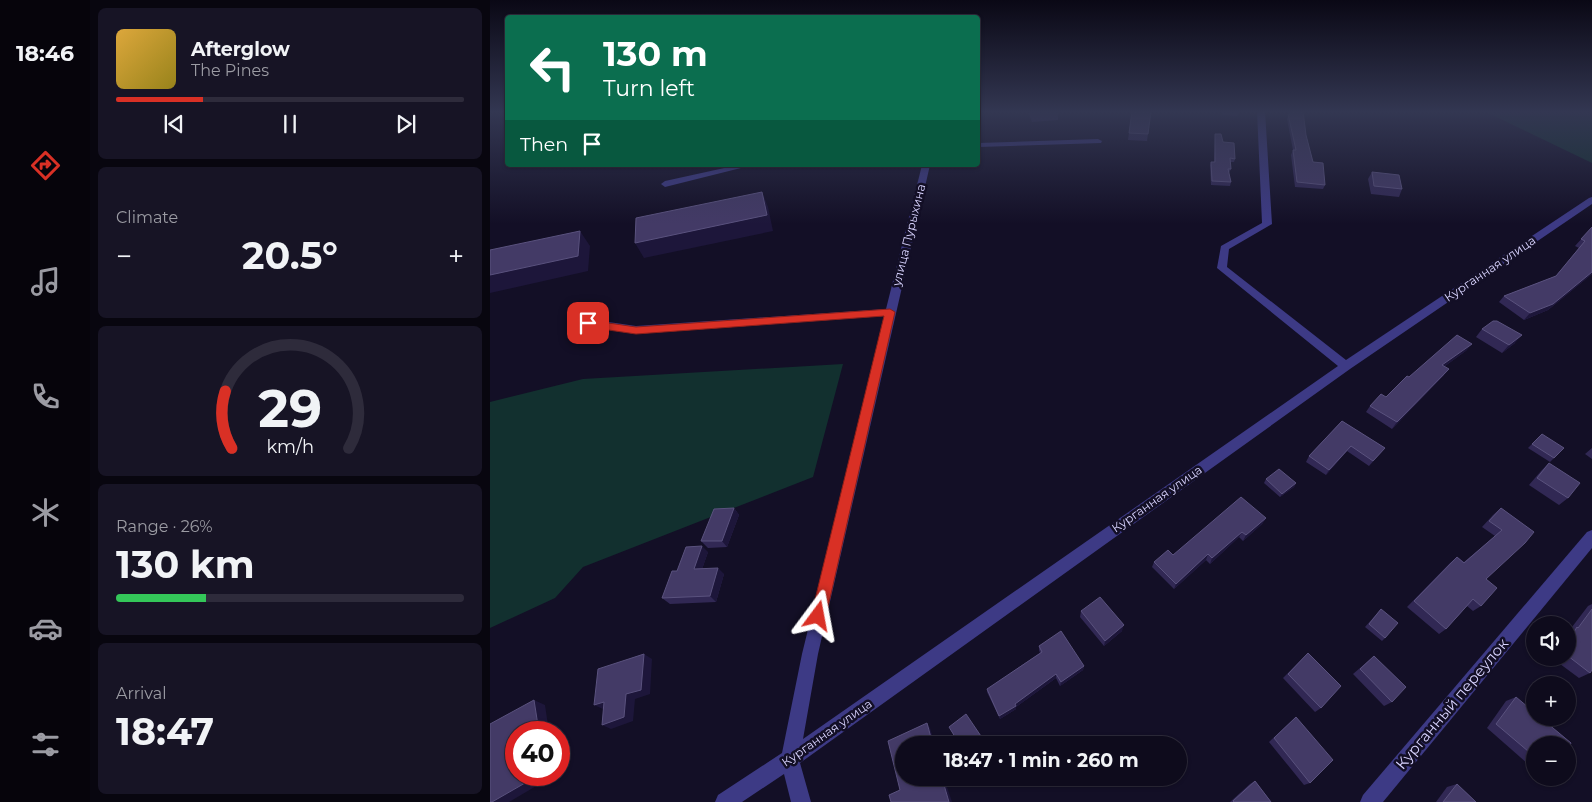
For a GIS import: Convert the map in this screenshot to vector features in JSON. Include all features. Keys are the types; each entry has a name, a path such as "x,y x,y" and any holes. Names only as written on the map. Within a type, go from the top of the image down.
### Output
{"street":[{"path":"1263,148 1267,224 1224,248 1222,268 1346,366"},
{"path":"665,184 740,167"},
{"name":"улица Пурыхина","path":"802,802 790,759 810,654 926,167"},
{"name":"Курганная улица","path":"725,802 790,759 1346,366 1592,200"},
{"path":"588,323 636,330 890,312"},
{"name":"Курганный переулок","path":"1370,802 1592,537"}],"green space":[{"path":"1562,148 1592,148 1592,163"},
{"path":"843,364 813,477 583,567 555,598 490,628 490,402 583,379"}],"building":[{"path":"1215,148 1234,148 1235,159 1230,158 1231,169 1228,169 1231,182 1212,181 1211,162 1215,162"},
{"path":"1296,148 1309,148 1313,162 1323,163 1325,185 1297,182 1293,150 1296,150"},
{"path":"1372,172 1399,175 1402,189 1374,186"},
{"path":"762,192 767,215 635,243 636,218"},
{"path":"1592,227 1592,272 1553,304 1530,313 1504,296 1556,276 1585,241 1581,239"},
{"path":"580,231 578,256 490,275 490,250"},
{"path":"1493,321 1497,321 1522,335 1509,345 1482,329"},
{"path":"1457,335 1472,344 1442,365 1449,369 1397,422 1370,406 1381,394 1386,397 1407,376 1409,377"},
{"path":"1342,421 1385,448 1373,461 1351,446 1329,470 1309,456"},
{"path":"1542,434 1564,448 1554,458 1532,444"},
{"path":"1549,463 1580,483 1568,498 1537,478"},
{"path":"1279,469 1296,483 1282,494 1266,479"},
{"path":"1241,497 1266,518 1246,535 1242,532 1212,558 1208,554 1176,584 1154,562 1168,550 1173,555"},
{"path":"734,508 722,541 701,541 714,509"},
{"path":"1501,508 1534,532 1525,543 1486,579 1497,588 1481,606 1473,599 1446,629 1414,601 1457,557 1464,563 1502,530 1489,521"},
{"path":"702,546 694,569 718,568 710,596 662,598 672,571 677,571 686,547"},
{"path":"1100,597 1124,625 1105,641 1081,611"},
{"path":"1381,609 1398,623 1385,638 1369,624"},
{"path":"1592,609 1592,670 1590,673 1576,662 1576,629"},
{"path":"1061,631 1084,666 1061,682 1056,674 1015,704 1016,706 999,716 987,689 1042,652 1039,646"},
{"path":"1308,653 1341,686 1321,708 1288,674"},
{"path":"644,654 641,690 626,694 624,717 602,725 604,702 594,705 598,669"},
{"path":"1374,656 1406,687 1392,702 1360,669"},
{"path":"1516,697 1526,705 1526,726 1551,726 1563,736 1526,736 1526,749 1496,724"},
{"path":"534,700 537,721 505,721 505,786 520,786 492,802 490,802 490,724"},
{"path":"966,714 981,736 954,736 949,727"},
{"path":"1296,717 1333,760 1310,783 1274,738"},
{"path":"927,723 931,736 899,736"},
{"path":"895,738 895,770 888,741"},
{"path":"1255,781 1271,802 1233,801"},
{"path":"1457,784 1476,802 1443,802"},
{"path":"899,786 944,786 949,802 891,802 889,795 900,790"}],"route":[{"path":"588,323 636,330 890,312 818,616"}]}
